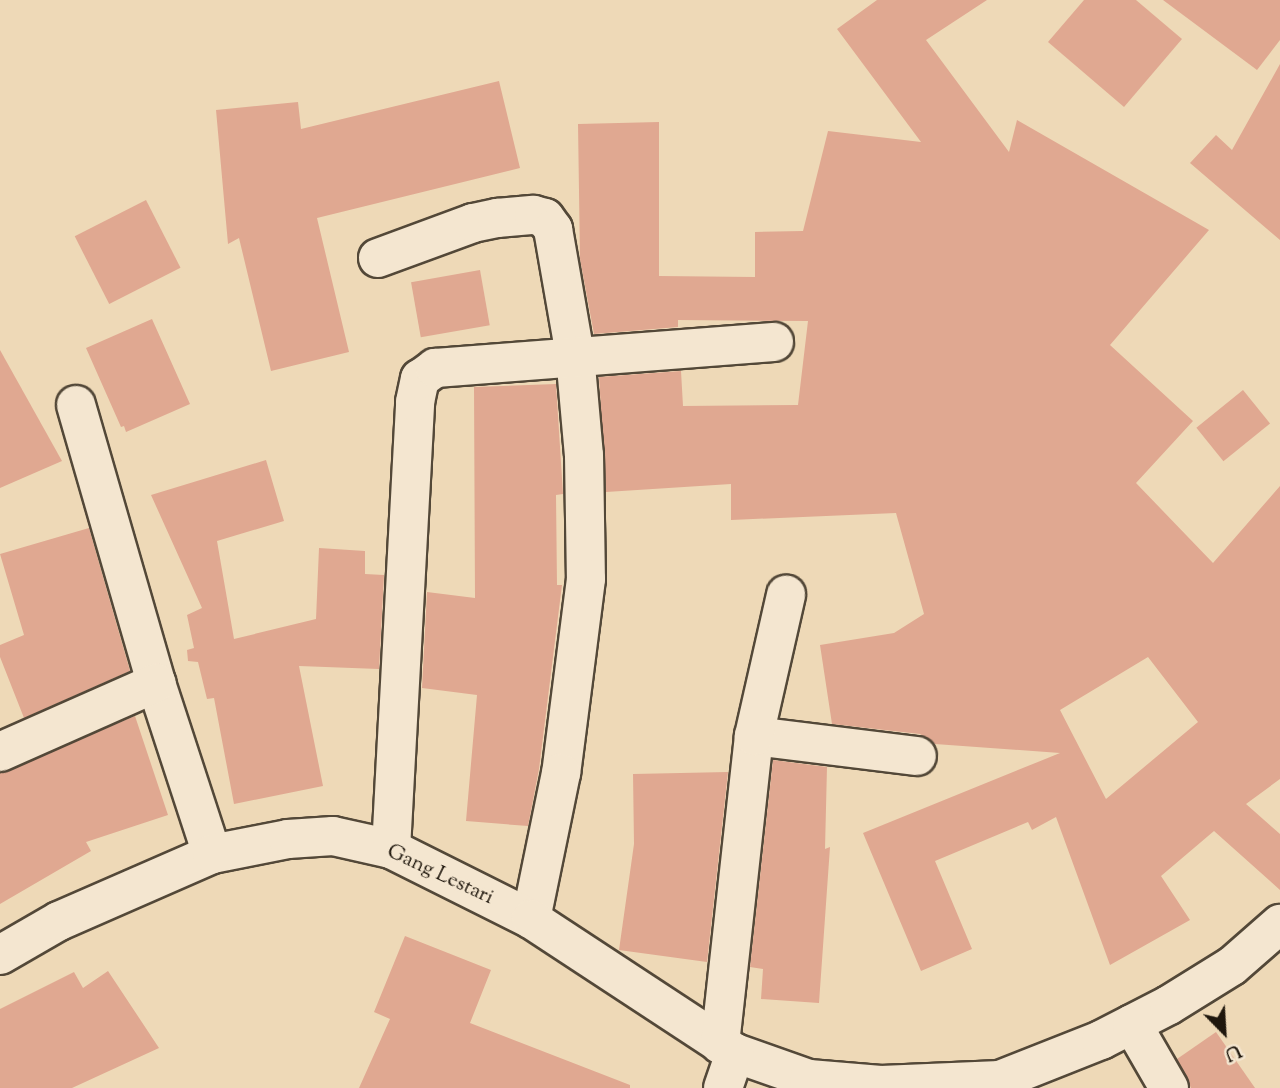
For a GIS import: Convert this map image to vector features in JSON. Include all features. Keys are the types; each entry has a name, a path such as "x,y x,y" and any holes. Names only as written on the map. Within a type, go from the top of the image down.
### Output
{"street":[{"path":"378,258 473,223 534,215 545,218 553,229 575,355 584,455 586,579 561,773 531,919"},
{"path":"391,849 414,416 420,379 435,368 575,355 774,342"},
{"path":"76,405 156,683 212,854"},
{"path":"726,1062 754,736 786,596"},
{"path":"0,752 156,683"},
{"path":"754,736 916,755"},
{"name":"Gang Lestari","path":"0,955 59,921 212,854 288,839 333,836 391,849 531,919 726,1062 809,1079 881,1085 1001,1084 1101,1041 1132,1024 1232,966 1280,924"},
{"path":"1132,1024 1169,1088"}],"building":[{"path":"877,0 987,0 926,40 1009,152 1017,120 1209,230 1110,345 1193,421 1136,483 1213,563 1280,486 1280,779 1246,804 1280,834 1280,890 1214,831 1161,876 1190,920 1110,965 1056,817 1032,830 1028,822 935,861 972,949 921,971 863,833 1060,753 935,744 920,734 832,724 820,645 894,633 924,614 896,513 731,520 731,484 606,492 599,377 681,371 683,406 798,405 808,321 678,320 678,327 594,334 580,259 578,124 659,122 659,276 755,277 755,232 803,231 828,131 921,142 837,29","holes":["1148,657 1198,722 1106,799 1060,710"]},
{"path":"1084,0 1136,0 1182,39 1124,107 1048,42"},
{"path":"1163,0 1280,0 1280,40 1257,70"},
{"path":"1280,64 1280,240 1190,163 1216,135 1232,150"},
{"path":"499,81 520,168 317,218 349,352 271,371 239,238 228,244 216,110 298,102 301,129"},
{"path":"146,200 181,268 109,304 75,236"},
{"path":"480,270 490,325 421,337 411,282"},
{"path":"152,319 190,404 126,432 124,426 121,427 86,348"},
{"path":"0,350 62,461 0,488"},
{"path":"556,384 563,494 556,495 557,585 562,585 539,769 528,826 466,821 477,695 422,688 427,592 475,598 474,387"},
{"path":"1243,390 1270,423 1223,461 1196,428"},
{"path":"266,460 284,521 217,541 234,639 316,619 319,548 365,551 365,574 384,575 379,669 299,666 323,786 234,804 214,698 207,699 198,662 188,661 187,650 194,648 187,615 202,608 151,495"},
{"path":"89,528 130,671 24,718 0,657 0,645 24,635 0,554"},
{"path":"135,716 168,815 86,842 91,851 0,904 0,773"},
{"path":"773,760 827,767 825,849 830,847 819,1003 761,999 763,969 750,967"},
{"path":"728,772 707,962 619,950 634,844 633,774"},
{"path":"405,936 491,970 470,1023 630,1085 630,1088 359,1088 390,1019 374,1012"},
{"path":"108,971 159,1048 72,1088 0,1088 0,1009 74,972 83,988"},
{"path":"1216,1032 1255,1088 1191,1088 1177,1059"}]}
